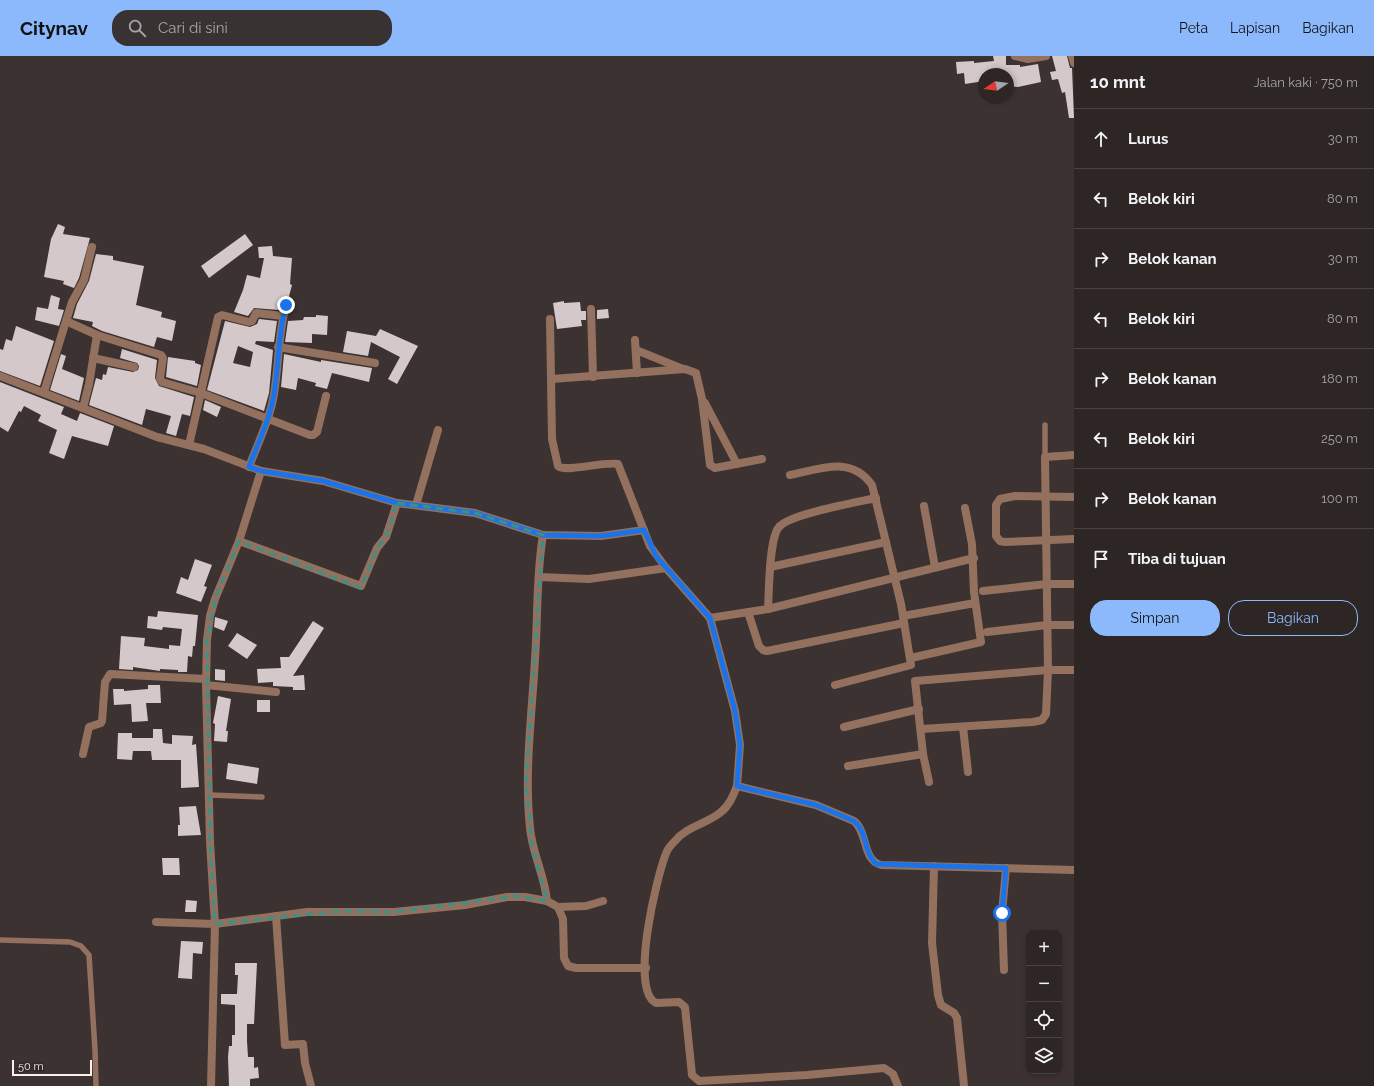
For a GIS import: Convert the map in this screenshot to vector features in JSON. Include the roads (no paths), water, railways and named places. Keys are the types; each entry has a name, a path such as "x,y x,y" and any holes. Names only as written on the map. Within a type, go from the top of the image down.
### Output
{"street":[{"path":"1015,56 1028,59 1046,56"},
{"path":"1072,56 1074,64"},
{"path":"44,392 72,302 84,280 92,247"},
{"path":"249,467 268,418 274,393 278,347 286,305"},
{"path":"591,309 593,377"},
{"path":"189,445 220,316 249,322 252,321 256,313 283,316"},
{"path":"550,319 552,439 558,466 566,470 591,465 618,464 650,546 666,568 710,618 735,711 740,745 737,786 732,798 721,813 692,828 677,838 668,848 662,865 646,944 646,986 653,1002 664,1004 679,1002 685,1007 692,1075 696,1080 807,1075 884,1068 893,1074 898,1086"},
{"path":"66,321 96,335 161,355 163,358 160,378 162,382 201,394 313,435 317,432 326,396"},
{"path":"83,408 96,335"},
{"path":"634,340 637,373"},
{"path":"278,347 375,363"},
{"path":"636,350 695,372 702,399 710,465 715,468 762,459"},
{"path":"93,358 134,367"},
{"path":"552,379 686,369"},
{"path":"0,376 157,436 189,445 261,471 323,481 397,503 475,513 543,535 601,536 644,530"},
{"path":"702,399 737,464"},
{"path":"416,505 438,430"},
{"path":"921,729 1033,722 1042,720 1047,707 1048,670 1045,457 1074,455"},
{"path":"790,475 822,468 846,466 865,474 872,485 876,498 894,576 912,665 834,685"},
{"path":"211,1086 215,924 210,842 206,682 207,640 210,616 215,599 239,540 261,471"},
{"path":"1074,497 1045,498 1016,496 1000,499 996,504 996,536 1000,541 1074,539"},
{"path":"768,609 770,567 775,534 779,526 818,510 876,498"},
{"path":"239,540 361,586 378,548 386,537 397,503"},
{"path":"924,506 935,566"},
{"path":"911,658 980,642 975,603 974,558 965,508"},
{"path":"543,535 540,557 526,783 532,846 546,888 547,901"},
{"path":"770,567 886,542"},
{"path":"710,618 768,609 894,576 974,558"},
{"path":"539,577 589,579 666,568"},
{"path":"983,591 1047,584 1074,584"},
{"path":"748,612 759,646 763,650 767,651 975,603"},
{"path":"987,632 1047,625 1074,625"},
{"path":"929,782 923,754 915,681 1048,670 1074,670"},
{"path":"83,754 89,727 101,723 102,721 105,682 110,674 206,682 276,692"},
{"path":"844,727 919,709"},
{"path":"963,727 968,772"},
{"path":"848,766 923,754"},
{"path":"737,786 816,805 854,821 859,825 869,856 876,864 1074,870"},
{"path":"934,866 932,944 938,995 941,1005 954,1013 957,1018 964,1086"},
{"path":"1004,970 1002,913 1006,868"},
{"path":"156,922 215,924 276,916 334,911 394,912 465,905 516,896 547,901 558,907 586,906 603,901"},
{"path":"558,907 563,919 564,958 568,966 576,968 646,968"},
{"path":"276,916 285,1045 303,1044 305,1063 311,1086"}],"lane":[{"path":"1045,425 1045,457"},
{"path":"210,795 262,797"},
{"path":"0,940 70,942 81,946 89,955 96,1050 96,1086"}]}
